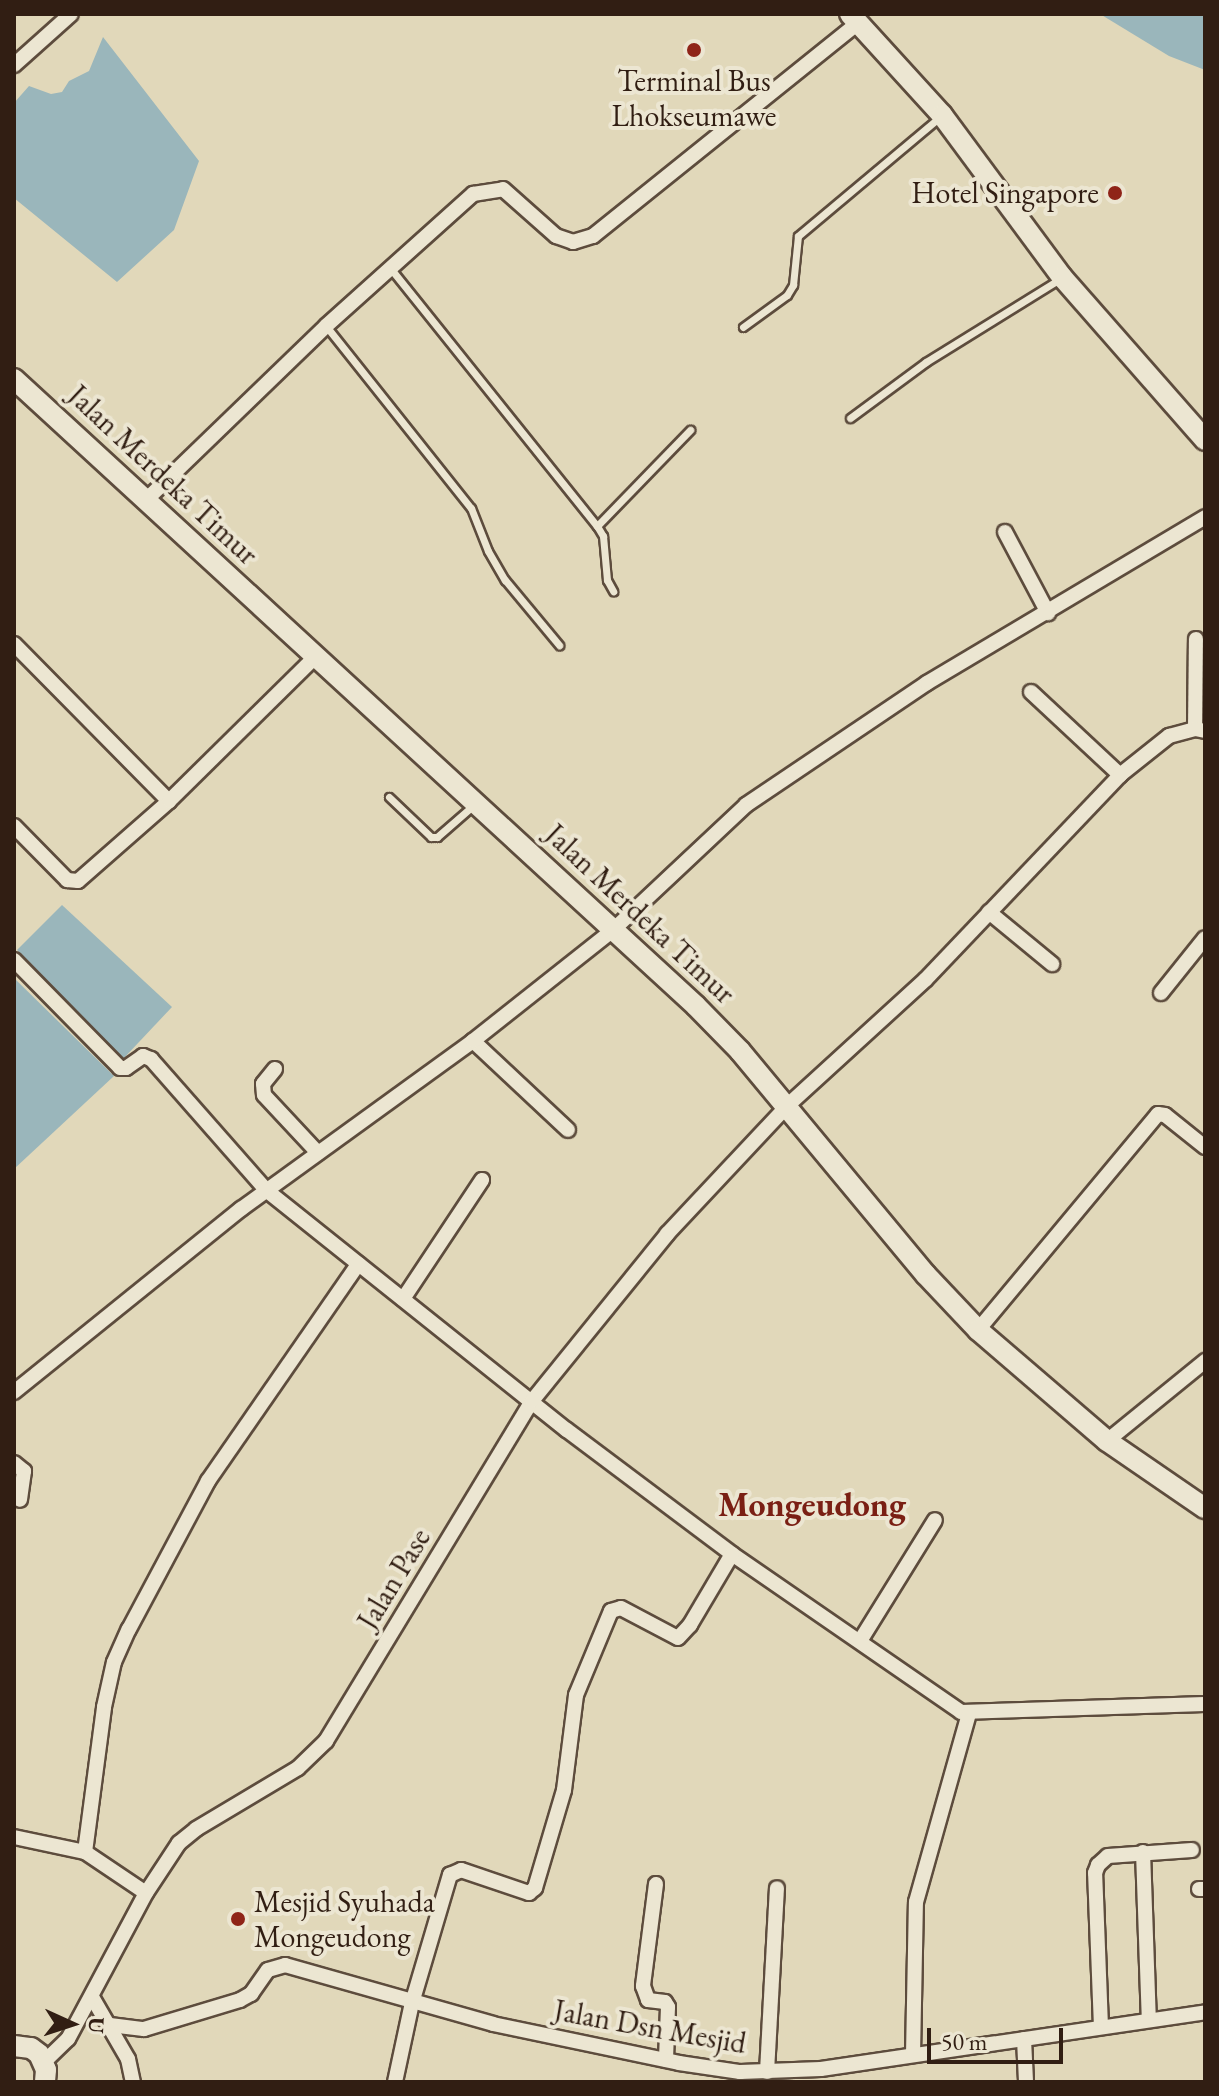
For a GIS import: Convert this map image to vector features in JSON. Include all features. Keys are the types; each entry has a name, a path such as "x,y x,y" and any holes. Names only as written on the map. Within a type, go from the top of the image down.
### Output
{"main road":[{"path":"854,19 942,115 1062,277 1205,440"},
{"name":"Jalan Merdeka Timur","path":"14,379 696,1006 787,1106 926,1275 978,1330 1107,1441 1205,1508"},
{"path":"14,2046 31,2048 44,2072"}],"street":[{"path":"14,65 71,14"},
{"path":"145,501 326,326 473,194 493,189 512,194 556,236 573,242 593,236 854,19"},
{"path":"14,1392 266,1190 473,1041 613,930 746,805 927,683 1205,517"},
{"path":"1005,532 1048,613"},
{"path":"1196,639 1200,730"},
{"path":"14,644 169,801"},
{"path":"14,826 67,880 78,881 169,801 315,657"},
{"path":"1031,692 1120,775"},
{"name":"Jalan Pase","path":"44,2072 68,2039 146,1893 179,1843 196,1829 298,1768 326,1741 532,1401 667,1234 787,1106 926,979 1120,775 1169,736 1200,730"},
{"path":"989,912 1052,964"},
{"path":"1161,993 1205,938"},
{"path":"14,960 120,1068 126,1068 139,1057 151,1059 266,1190 358,1264 732,1554 969,1714 1205,1704"},
{"path":"473,1041 568,1130"},
{"path":"275,1069 263,1084 264,1095 318,1153"},
{"path":"978,1330 1158,1114 1165,1115 1205,1147"},
{"path":"403,1299 482,1180"},
{"path":"85,1852 104,1707 114,1662 129,1629 208,1481 358,1264"},
{"path":"1107,1441 1205,1361"},
{"path":"14,1463 24,1471 20,1500"},
{"path":"860,1641 935,1520"},
{"path":"395,2082 412,2003 453,1871 461,1870 529,1893 534,1891 564,1790 576,1695 611,1611 621,1608 678,1638 690,1625 732,1554"},
{"path":"913,2055 916,1902 969,1714"},
{"path":"14,1837 85,1852 146,1893"},
{"path":"1101,2027 1095,1873 1108,1856 1192,1850"},
{"path":"1143,1852 1149,2020"},
{"path":"656,1884 643,1986 648,2000 665,2002 668,2007 666,2060"},
{"path":"767,2072 777,1888"},
{"name":"Jalan Dsn Mesjid","path":"110,2025 144,2029 240,2000 251,1994 268,1970 285,1965 412,2003 666,2060 767,2072 821,2069 1205,2012"},
{"path":"92,1997 131,2066 133,2082"},
{"path":"1024,2039 1026,2082"}],"lane":[{"path":"743,327 787,295 793,285 798,236 942,115"},
{"path":"391,269 597,526 603,536 607,580 613,591"},
{"path":"850,418 926,362 1062,277"},
{"path":"326,326 471,508 488,551 505,580 559,645"},
{"path":"597,526 690,430"},
{"path":"389,797 431,837 437,837 476,802"}],"water":[{"path":"1100,14 1205,14 1205,70 1169,56"},
{"path":"103,37 199,161 174,230 117,282 14,198 14,103 29,86 51,94 62,92 69,81 89,71"},
{"path":"62,905 172,1007 123,1059 17,950"},
{"path":"14,978 114,1076 14,1169"}],"place":[{"name":"Terminal Bus Lhokseumawe","path":"694,50"},
{"name":"Hotel Singapore","path":"1115,193"},
{"name":"Mesjid Syuhada Mongeudong","path":"238,1919"}],"district":[{"name":"Mongeudong","path":"812,1505"}]}
